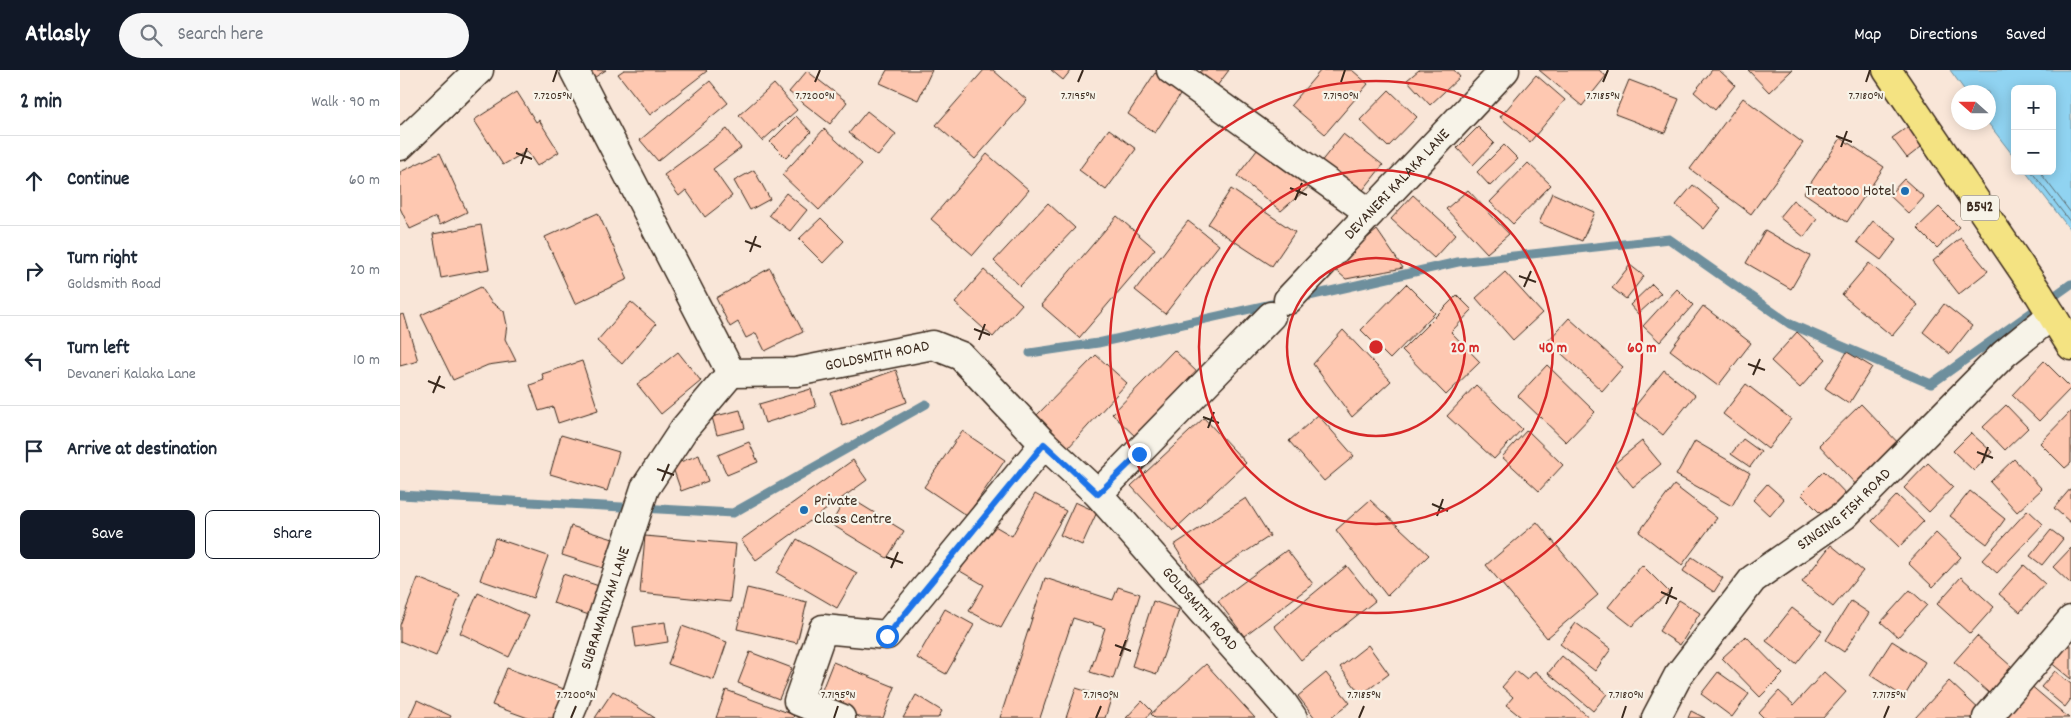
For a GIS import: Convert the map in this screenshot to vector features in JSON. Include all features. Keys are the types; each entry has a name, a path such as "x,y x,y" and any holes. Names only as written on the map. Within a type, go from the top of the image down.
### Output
{"main road":[{"name":"B542","path":"1888,70 2071,346"}],"street":[{"path":"400,146 479,70"},
{"path":"574,70 731,373"},
{"path":"1171,70 1370,213"},
{"name":"DEVANERI KALAKA LANE","path":"1098,494 1280,308 1506,70"},
{"name":"SINGING FISH ROAD","path":"1656,718 1678,676 1753,579 1845,515 2004,354 2052,315"},
{"name":"GOLDSMITH ROAD","path":"731,373 796,372 933,345 961,356 1044,444 1098,494 1281,713"},
{"name":"SUBRAMANIYAM LANE","path":"568,718 645,488 684,429 731,373"},
{"path":"841,718 798,701 823,629 887,636 1044,444"},
{"path":"1987,718 2071,620"}],"water":[{"path":"1950,70 2071,70 2071,231 2028,175 2056,175 2056,85 2011,85 2011,153 1993,130 1996,130 1996,85 1961,85"}],"building":[{"path":"586,70 606,70 592,79"},
{"path":"624,70 707,71 650,115 618,74"},
{"path":"887,70 932,70 918,100 880,83"},
{"path":"984,70 993,70 1027,100 975,159 936,125"},
{"path":"1051,70 1071,70 1063,80"},
{"path":"1202,70 1229,70 1211,94 1193,81"},
{"path":"1321,70 1352,70 1368,84 1325,134 1291,105"},
{"path":"1419,70 1454,70 1460,77 1430,105 1407,80"},
{"path":"1539,70 1599,70 1606,76 1582,106"},
{"path":"1712,70 1719,70 1735,85 1715,110 1694,92"},
{"path":"1748,70 1792,70 1769,92"},
{"path":"807,71 847,102 830,124 789,92"},
{"path":"1155,73 1182,92 1155,133 1128,114"},
{"path":"1536,75 1565,100 1530,142 1500,117"},
{"path":"1629,80 1679,99 1665,133 1615,114"},
{"path":"710,81 728,103 658,161 640,140"},
{"path":"774,84 797,110 762,141 739,115"},
{"path":"1389,90 1417,117 1388,147 1360,120"},
{"path":"517,92 536,122 539,120 559,152 537,166 527,151 503,165 474,120"},
{"path":"1743,98 1803,143 1751,214 1690,169"},
{"path":"867,111 896,134 878,156 849,133"},
{"path":"796,116 811,132 786,158 770,142"},
{"path":"1916,121 1930,140 1907,158 1892,138"},
{"path":"1478,127 1494,143 1473,165 1457,148"},
{"path":"727,129 741,148 713,169 732,196 705,217 686,190 679,196 664,175"},
{"path":"824,129 862,164 819,210 782,175"},
{"path":"1109,129 1136,149 1106,190 1079,170"},
{"path":"1343,134 1383,165 1360,194 1320,163"},
{"path":"1841,138 1884,167 1847,222 1804,193"},
{"path":"1261,145 1312,184 1281,211 1237,176"},
{"path":"1504,145 1518,159 1490,186 1477,172"},
{"path":"440,153 467,212 440,225 436,217 410,229 400,208 400,172"},
{"path":"987,154 1029,190 973,255 931,219"},
{"path":"1528,163 1551,185 1513,224 1490,202"},
{"path":"754,170 770,199 750,210 734,181"},
{"path":"1904,179 1924,197 1909,214 1889,195"},
{"path":"1693,185 1721,208 1704,229 1676,205"},
{"path":"1231,189 1295,232 1272,266 1208,224"},
{"path":"1468,190 1509,234 1487,253 1446,209"},
{"path":"786,193 807,210 790,231 769,215"},
{"path":"1552,193 1595,212 1582,241 1539,223"},
{"path":"1413,195 1456,234 1434,258 1391,219"},
{"path":"1793,200 1817,219 1804,237 1779,217"},
{"path":"1048,203 1075,228 1020,286 994,261"},
{"path":"1939,207 1959,227 1937,248 1917,228"},
{"path":"598,213 628,279 575,304 545,237"},
{"path":"1117,216 1155,249 1079,338 1041,305"},
{"path":"821,218 844,241 823,263 799,239"},
{"path":"1188,221 1219,245 1165,314 1135,290"},
{"path":"1873,221 1897,239 1881,260 1857,242"},
{"path":"481,225 489,269 441,278 433,234"},
{"path":"1377,230 1403,268 1346,279 1332,267"},
{"path":"1765,230 1810,256 1791,289 1746,263"},
{"path":"1961,238 1988,271 1959,294 1933,261"},
{"path":"1869,263 1918,305 1892,336 1842,295"},
{"path":"1630,265 1644,276 1626,299 1612,288"},
{"path":"770,268 803,332 765,351 756,333 746,338 738,322 730,327 716,298"},
{"path":"984,270 1022,304 993,337 955,303"},
{"path":"1505,272 1542,313 1513,340 1476,298"},
{"path":"1406,284 1435,313 1390,359 1361,330"},
{"path":"1652,284 1661,293 1638,314 1630,305"},
{"path":"481,287 491,302 504,311 507,325 505,339 516,361 488,365 453,380 421,315"},
{"path":"1677,289 1693,305 1660,342 1643,326"},
{"path":"1457,295 1472,310 1451,332 1480,362 1446,395 1402,350"},
{"path":"631,302 656,324 622,364 597,341"},
{"path":"1944,304 1972,326 1950,354 1923,332"},
{"path":"1703,306 1751,343 1718,386 1670,350"},
{"path":"404,314 418,361 400,366 400,315"},
{"path":"1569,318 1623,367 1602,391 1548,341"},
{"path":"1343,330 1391,381 1352,417 1313,364"},
{"path":"1797,332 1826,359 1800,388 1771,361"},
{"path":"1174,350 1200,375 1139,440 1112,414"},
{"path":"678,352 701,381 661,414 637,384"},
{"path":"1847,352 1872,367 1849,404 1825,388"},
{"path":"1096,355 1127,383 1068,448 1035,417"},
{"path":"582,361 598,410 558,423 553,407 539,411 530,385 544,380 542,374"},
{"path":"2044,361 2071,388 2039,421 2012,395"},
{"path":"1547,365 1595,412 1566,442 1518,396"},
{"path":"896,370 907,402 843,426 831,393"},
{"path":"1664,370 1695,395 1663,435 1632,410"},
{"path":"1746,384 1791,419 1768,449 1723,414"},
{"path":"1476,385 1522,429 1494,459 1447,416"},
{"path":"811,389 816,407 765,423 759,404"},
{"path":"1861,404 1904,449 1861,490 1819,445"},
{"path":"2006,405 2028,428 2005,450 1983,427"},
{"path":"740,410 745,428 717,435 712,417"},
{"path":"2071,411 2071,463 2065,468 2040,443"},
{"path":"1318,415 1354,456 1324,481 1289,441"},
{"path":"1204,418 1246,463 1173,531 1131,486"},
{"path":"1527,430 1563,465 1539,491 1502,457"},
{"path":"962,431 1005,460 967,516 924,487"},
{"path":"1971,433 1992,452 1974,471 1953,451"},
{"path":"561,435 619,452 607,491 550,474"},
{"path":"1743,439 1761,452 1750,467 1731,454"},
{"path":"1642,441 1661,464 1633,487 1614,464"},
{"path":"1695,441 1750,473 1732,506 1676,475"},
{"path":"749,442 758,462 727,475 718,455"},
{"path":"699,455 708,481 681,491 672,465"},
{"path":"2014,459 2042,489 2017,512 1990,482"},
{"name":"Private Class Centre","path":"853,460 867,480 756,560 741,540"},
{"path":"1928,463 1953,487 1929,512 1904,488"},
{"path":"1824,471 1850,498 1828,521 1801,494"},
{"path":"1767,484 1784,499 1770,516 1753,500"},
{"path":"1674,485 1717,518 1682,565 1639,532"},
{"path":"2071,488 2071,523 2054,508"},
{"path":"1970,491 2005,519 1987,544 1950,516"},
{"path":"1035,494 1066,511 1001,628 969,611 984,585 960,571 988,522 1012,536"},
{"path":"1897,495 1924,521 1899,547 1872,521"},
{"path":"847,496 904,531 887,558 831,524"},
{"path":"1246,498 1270,536 1198,583 1174,545"},
{"path":"1370,500 1429,555 1387,596 1336,530"},
{"path":"1075,502 1097,512 1082,545 1060,535"},
{"path":"2028,510 2043,524 1997,573 1982,560"},
{"path":"1537,522 1598,595 1547,638 1486,565"},
{"path":"571,526 613,539 603,568 562,555"},
{"path":"2051,530 2063,539 2042,565 2030,556"},
{"path":"1936,533 1961,557 1933,587 1908,563"},
{"path":"645,536 736,544 730,602 640,593"},
{"path":"495,538 548,556 533,598 480,580"},
{"path":"797,539 857,573 837,608 777,573"},
{"path":"1831,545 1863,571 1833,607 1802,582"},
{"path":"2071,548 2071,584 2053,567"},
{"path":"1287,550 1313,584 1244,636 1218,601"},
{"path":"1692,557 1723,578 1714,592 1683,571"},
{"path":"1642,565 1669,592 1632,626 1608,607"},
{"path":"2024,565 2045,584 2020,612 1999,594"},
{"path":"1347,566 1375,601 1301,660 1274,626"},
{"path":"563,574 599,586 589,615 553,603"},
{"path":"1961,577 1994,607 1970,634 1937,604"},
{"path":"418,578 460,595 436,656 400,641 400,625"},
{"path":"1045,578 1113,600 1118,587 1140,594 1113,679 1090,672 1105,628 1073,618 1040,718 1000,718"},
{"path":"747,588 807,602 797,643 737,629"},
{"path":"1910,590 1927,605 1898,637 1881,622"},
{"path":"478,593 529,616 509,657 460,633"},
{"path":"1679,600 1700,613 1680,645 1659,631"},
{"path":"1153,601 1179,610 1157,674 1132,666"},
{"path":"1851,601 1869,613 1844,652 1826,640"},
{"path":"1792,608 1822,631 1796,664 1766,641"},
{"path":"945,609 974,625 946,674 917,658"},
{"path":"665,622 668,642 636,647 633,627"},
{"path":"1576,623 1611,649 1595,671 1560,644"},
{"path":"682,626 727,642 714,680 668,664"},
{"path":"1746,636 1783,674 1760,697 1722,658"},
{"path":"1977,636 2020,674 1997,700 1954,662"},
{"path":"1892,641 1925,662 1904,697 1870,675"},
{"path":"2067,642 2071,645 2071,679 2050,662"},
{"path":"1368,645 1389,674 1361,695 1340,667"},
{"path":"750,652 792,668 779,699 738,683"},
{"path":"1562,656 1607,694 1593,711 1548,673"},
{"path":"833,662 895,687 883,718 862,718 818,700"},
{"path":"1206,664 1255,718 1155,718 1151,714"},
{"path":"507,668 564,689 553,718 528,718 492,705"},
{"path":"1516,671 1527,680 1535,671 1590,718 1522,718 1506,705 1513,697 1502,687"},
{"path":"2055,671 2071,684 2071,699 2065,707 2041,687"},
{"path":"1718,672 1749,694 1732,717 1701,694"},
{"path":"1824,672 1846,692 1823,718 1764,718 1759,713 1779,691 1794,705"},
{"path":"1326,673 1350,703 1331,718 1315,718 1298,696"},
{"path":"1949,681 1984,714 1980,718 1915,718"},
{"path":"2029,684 2069,718 2000,718"},
{"path":"1076,688 1111,699 1105,718 1066,718"},
{"path":"726,690 794,715 793,718 716,718"},
{"path":"613,691 655,718 595,718"},
{"path":"916,695 942,711 938,718 903,718"},
{"path":"417,700 451,716 450,718 409,718"},
{"path":"1142,701 1152,711 1146,718 1126,718"},
{"path":"1691,711 1705,718 1688,718"}],"waterway":[{"path":"1300,298 1458,262 1669,239 1790,324 1931,384 2035,310"},
{"path":"2057,294 2071,284"},
{"path":"1030,353 1098,343 1272,304"},
{"path":"400,495 733,513 926,404"}],"place":[{"name":"Treatooo Hotel","path":"1905,191"},
{"name":"Private Class Centre","path":"804,510"}],"route":[{"path":"887,636 1044,444 1098,494 1139,454"}]}
